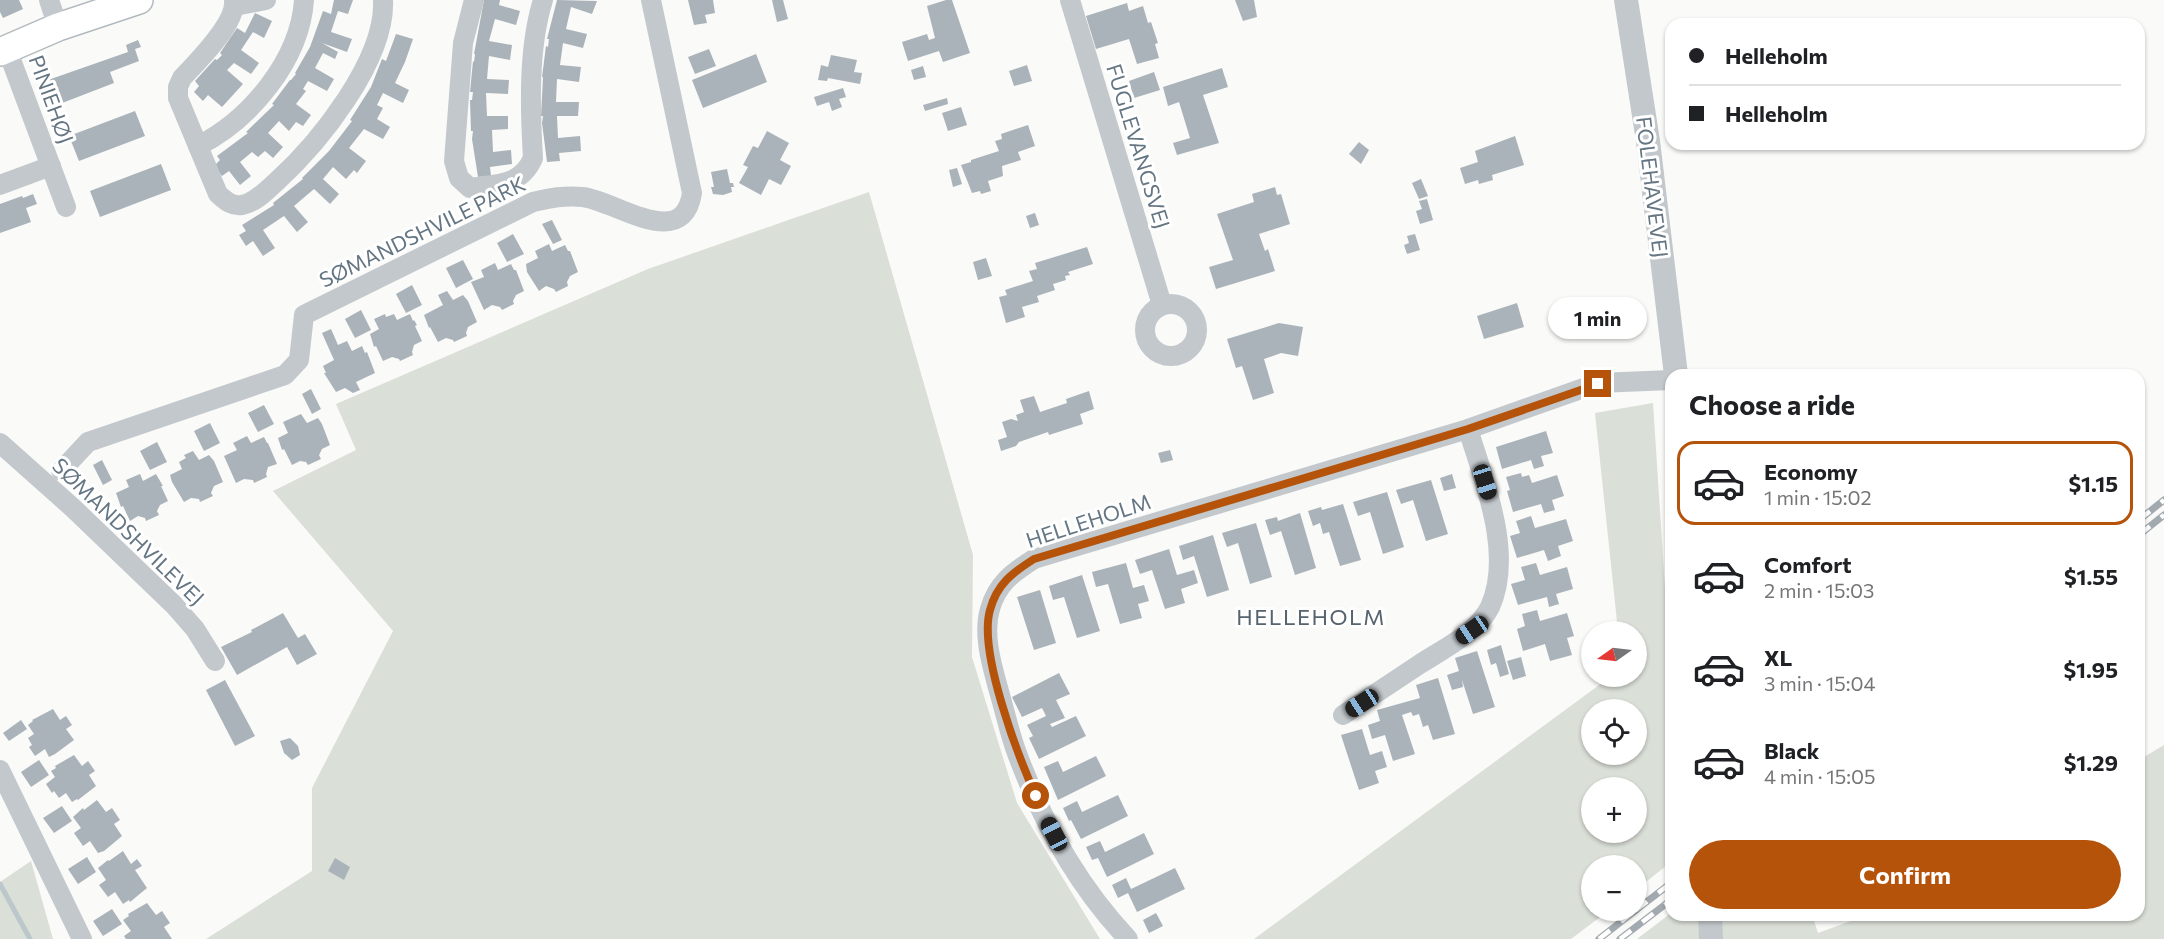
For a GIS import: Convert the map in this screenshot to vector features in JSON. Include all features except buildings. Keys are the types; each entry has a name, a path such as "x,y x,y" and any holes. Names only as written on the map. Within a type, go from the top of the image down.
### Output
{"main road":[{"path":"4,50 58,27 139,0"}],"street":[{"name":"PINIEHØJ","path":"49,0 58,27"},
{"path":"266,0 234,3 228,22 182,78 178,87 178,98 218,194 228,203 242,205 260,196 302,157 321,135 348,96 370,55 383,19 383,0"},
{"path":"198,146 215,137 242,117 268,85 292,50 303,20 304,0"},
{"path":"474,0 463,43 454,161 459,178 470,189 513,181 528,170 533,158 532,70 539,12 543,0"},
{"name":"SØMANDSHVILE PARK","path":"62,471 88,442 285,375 299,360 304,315 533,202 559,196 586,198 660,222 677,221 686,214 692,194 651,0"},
{"name":"FUGLEVANGSVEJ","path":"1070,0 1162,305"},
{"name":"FOLEHAVEVEJ","path":"1626,0 1648,141 1675,369"},
{"name":"PINIEHØJ","path":"4,50 66,207"},
{"name":"PINIEHØJ","path":"0,185 51,166"},
{"name":"HELLEHOLM","path":"1128,939 1108,918 1073,870 1017,755 994,673 987,636 989,610 998,589 1011,573 1034,559 1468,429 1598,384 1665,380"},
{"path":"1343,715 1472,630 1489,608 1498,581 1498,549 1490,500 1468,429"},
{"name":"SØMANDSHVILEVEJ","path":"0,443 73,508 174,605 195,629 215,661"},
{"path":"0,770 82,939"},
{"path":"1710,921 1711,939"}],"shaded area":[{"path":"869,192 973,555 972,657 1017,803 1100,939 206,939 312,871 312,788 393,631 273,491 356,450 336,404 648,269"},
{"path":"1653,403 1665,588 1665,867 1647,881 1647,855 1581,855 1581,921 1595,921 1571,939 1254,939 1596,687 1647,687 1647,621 1617,621 1595,413"},
{"path":"2164,745 2164,939 1637,939 1665,918 1665,921 1814,921 1818,933 1851,921 2145,921 2145,756"},
{"path":"31,861 53,939 0,939 0,882"}],"waterway":[{"path":"0,884 30,939"}],"railway":[{"path":"2145,515 2164,500"},
{"path":"2145,530 2164,515"},
{"path":"1647,902 1665,888"},
{"path":"1620,939 1665,905"},
{"path":"1599,939 1622,921"}],"district":[{"name":"HELLEHOLM","path":"1311,616"}],"route":[{"path":"1036,796 1017,755 994,673 987,636 989,610 998,589 1011,573 1034,559 1468,429 1598,384"}]}
